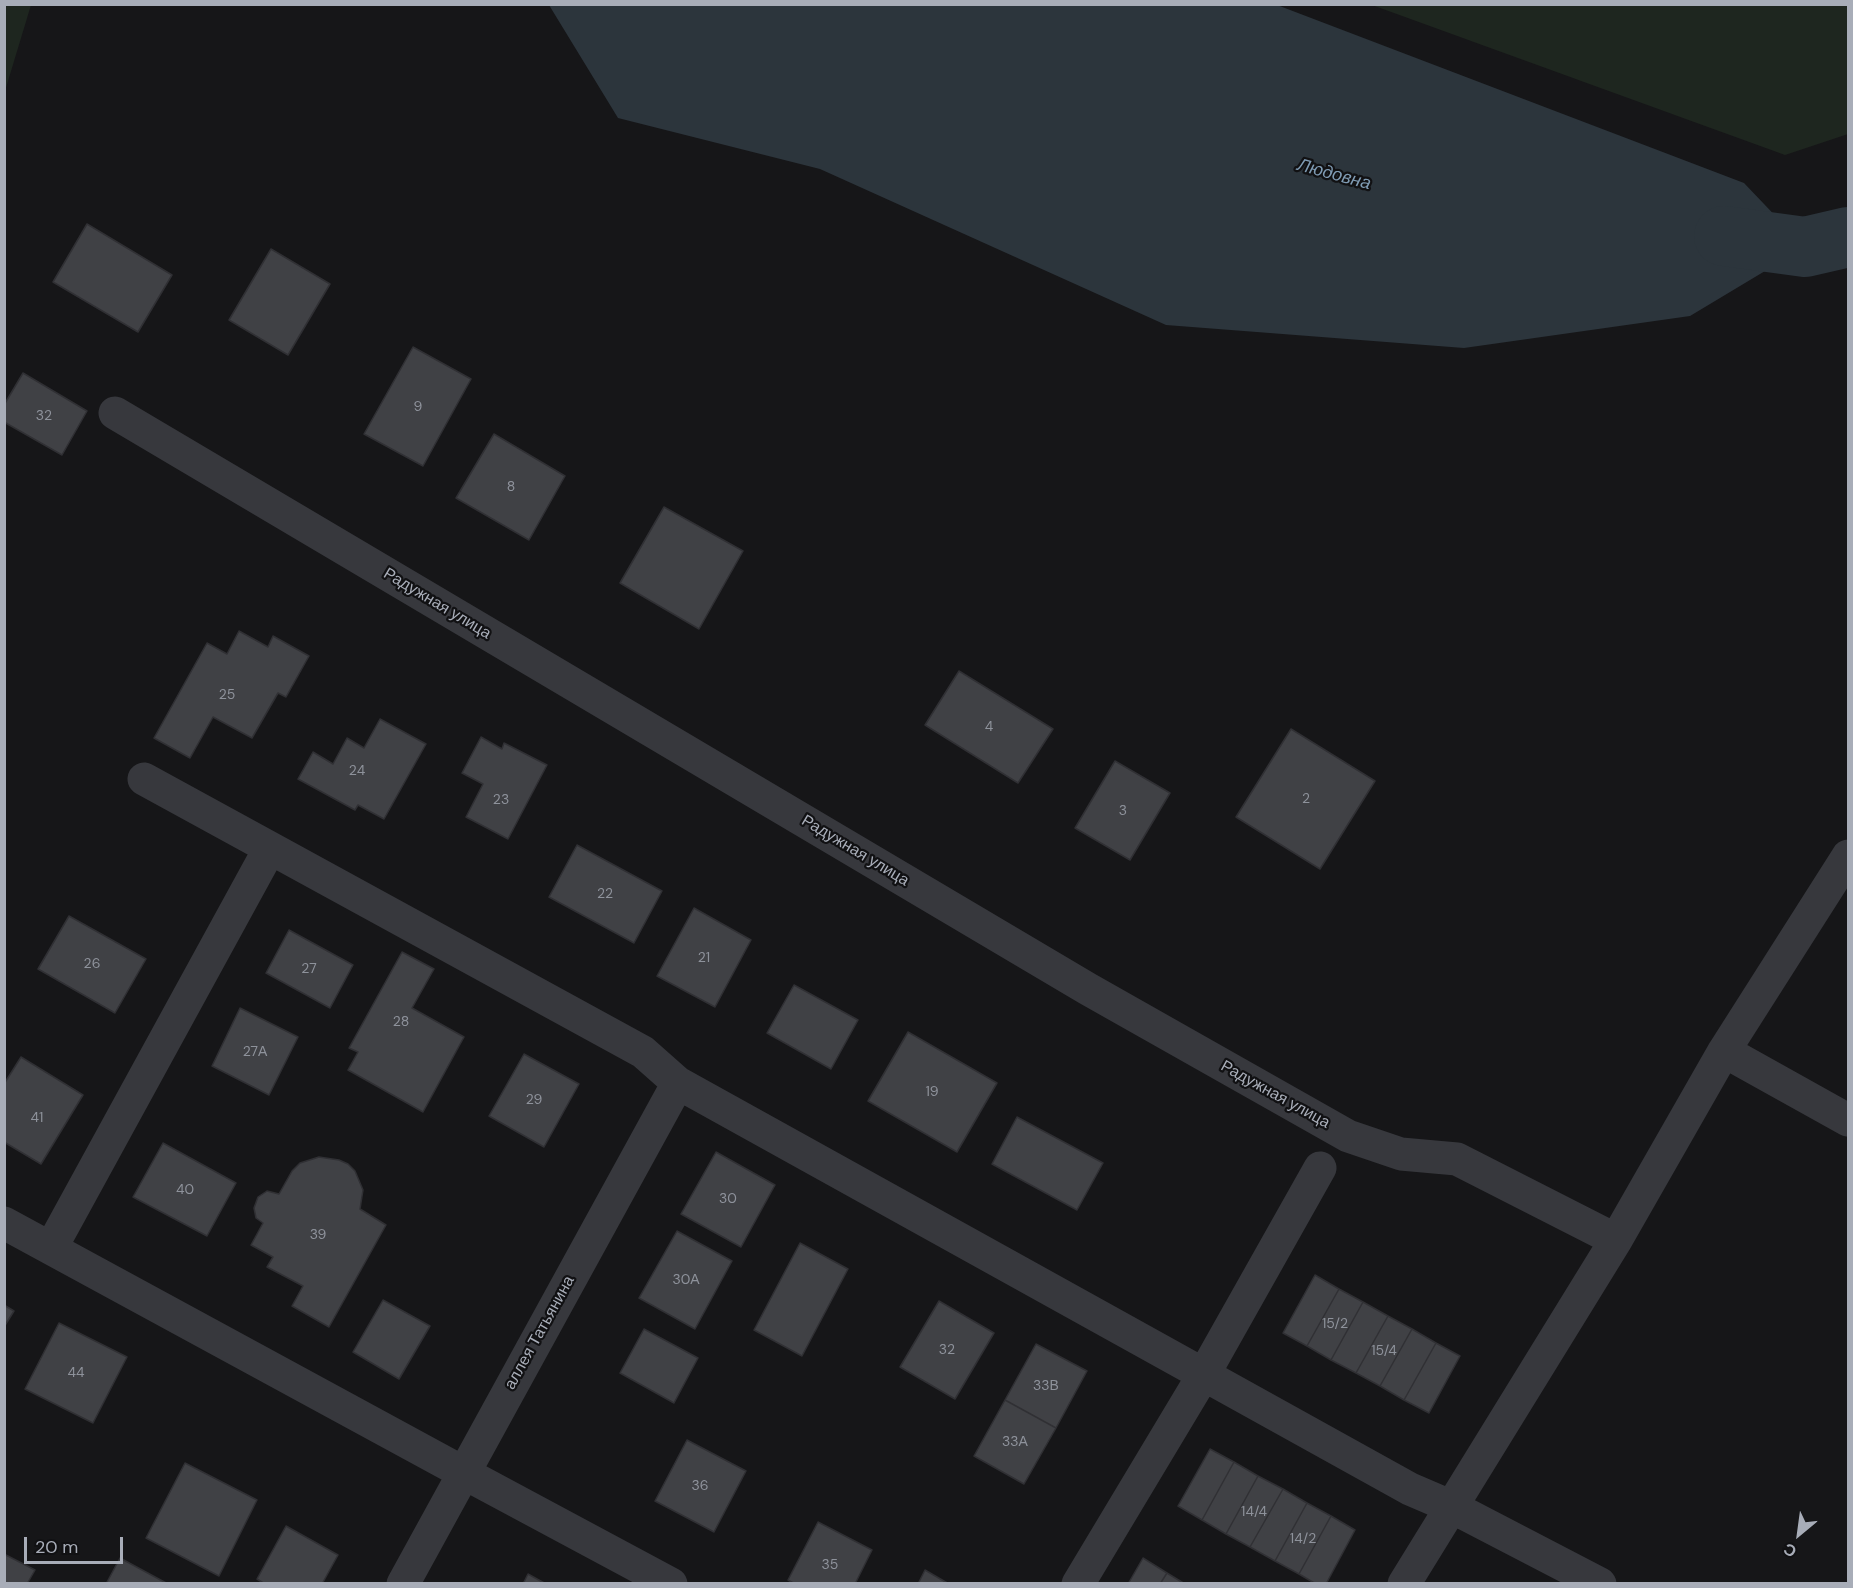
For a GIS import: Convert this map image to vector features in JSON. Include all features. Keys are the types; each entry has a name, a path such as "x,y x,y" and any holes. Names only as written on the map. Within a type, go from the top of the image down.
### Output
{"street":[{"name":"Радужная улица","path":"115,413 1088,989 1348,1136 1401,1155 1457,1159 1616,1240"},
{"path":"144,779 643,1052 678,1083 1410,1489 1452,1507 1600,1584"},
{"path":"51,1248 270,848"},
{"path":"1404,1584 1616,1240 1724,1051 1848,856"},
{"path":"1724,1051 1848,1120"},
{"name":"аллея Татьянина","path":"403,1584 678,1083"},
{"path":"1078,1584 1204,1374 1320,1168"},
{"path":"4,1223 671,1584"}],"shaded area":[{"path":"4,5 31,5 5,91"},
{"path":"1372,5 1848,5 1848,134 1785,155"}],"water":[{"path":"549,5 1277,5 1744,183 1805,247 1690,316 1464,348 1166,325 820,169 618,118"}],"building":[{"path":"87,224 172,275 138,332 53,282"},
{"path":"271,249 330,284 288,355 229,320"},
{"path":"413,347 471,379 423,466 364,434"},
{"path":"23,373 87,411 62,455 4,422 4,405"},
{"path":"494,434 565,476 529,540 456,498"},
{"path":"664,507 743,551 699,629 620,583"},
{"path":"239,631 268,647 273,636 309,656 286,697 278,693 252,738 213,717 190,758 154,738 207,643 227,654"},
{"path":"959,671 1053,729 1018,783 925,725"},
{"path":"380,719 426,744 384,819 358,805 355,810 298,779 313,752 333,764 347,738 364,748"},
{"path":"1291,729 1375,781 1320,869 1236,817"},
{"path":"481,737 502,749 504,743 547,765 508,839 466,817 483,784 462,773"},
{"path":"1115,761 1170,793 1130,860 1075,828"},
{"path":"577,845 662,891 634,943 549,897"},
{"path":"694,908 751,940 715,1007 657,976"},
{"path":"69,916 146,959 115,1013 38,969"},
{"path":"289,930 353,965 330,1008 266,973"},
{"path":"402,952 434,969 412,1008 464,1037 423,1112 348,1070 358,1052 349,1048"},
{"path":"794,985 858,1020 831,1069 767,1033"},
{"path":"240,1008 298,1037 269,1095 212,1066"},
{"path":"908,1032 997,1083 957,1152 868,1101"},
{"path":"524,1054 579,1084 544,1147 489,1116"},
{"path":"21,1057 83,1095 41,1164 4,1142 4,1084"},
{"path":"1017,1117 1103,1163 1077,1210 992,1164"},
{"path":"163,1143 236,1183 207,1236 133,1197"},
{"path":"716,1152 775,1185 741,1247 681,1214"},
{"path":"319,1157 339,1160 348,1164 355,1171 363,1190 360,1209 386,1225 329,1327 292,1306 303,1286 267,1267 273,1257 251,1245 263,1223 256,1218 254,1208 258,1197 267,1191 279,1194 292,1171 300,1163"},
{"path":"677,1231 732,1261 695,1329 639,1298"},
{"path":"800,1243 848,1269 802,1356 754,1330"},
{"path":"1315,1275 1339,1289 1307,1346 1283,1333"},
{"path":"1339,1289 1363,1302 1331,1360 1307,1346"},
{"path":"383,1300 430,1326 399,1379 353,1352"},
{"path":"939,1301 994,1333 955,1399 900,1367"},
{"path":"1363,1302 1388,1316 1356,1373 1331,1360"},
{"path":"4,1305 14,1311 4,1327"},
{"path":"1388,1316 1412,1329 1380,1386 1356,1373"},
{"path":"59,1323 127,1357 93,1423 25,1389"},
{"path":"644,1329 698,1358 674,1403 620,1373"},
{"path":"1412,1329 1436,1343 1404,1400 1380,1386"},
{"path":"1436,1343 1460,1356 1429,1413 1404,1400"},
{"path":"1036,1344 1087,1371 1056,1428 1005,1400"},
{"path":"1005,1400 1056,1428 1024,1484 974,1456"},
{"path":"687,1440 746,1471 714,1532 655,1501"},
{"path":"1210,1449 1234,1462 1202,1520 1178,1506"},
{"path":"1234,1462 1258,1476 1226,1534 1202,1520"},
{"path":"185,1463 257,1500 219,1576 146,1538"},
{"path":"1258,1476 1283,1489 1250,1547 1226,1534"},
{"path":"1283,1489 1307,1503 1275,1561 1250,1547"},
{"path":"1307,1503 1331,1516 1299,1574 1275,1561"},
{"path":"1331,1516 1355,1530 1326,1584 1316,1584 1299,1574"},
{"path":"818,1522 872,1550 855,1584 795,1584 788,1580"},
{"path":"286,1526 338,1555 322,1584 265,1584 257,1579"},
{"path":"4,1554 35,1570 27,1584 4,1584"},
{"path":"120,1558 168,1584 106,1584"},
{"path":"1143,1558 1167,1573 1160,1584 1128,1584"},
{"path":"925,1570 949,1584 918,1584"},
{"path":"1167,1573 1185,1584 1160,1584"},
{"path":"528,1574 546,1584 523,1584"}],"waterway":[{"name":"Людовна","path":"1724,236 1805,247 1848,237"}]}
